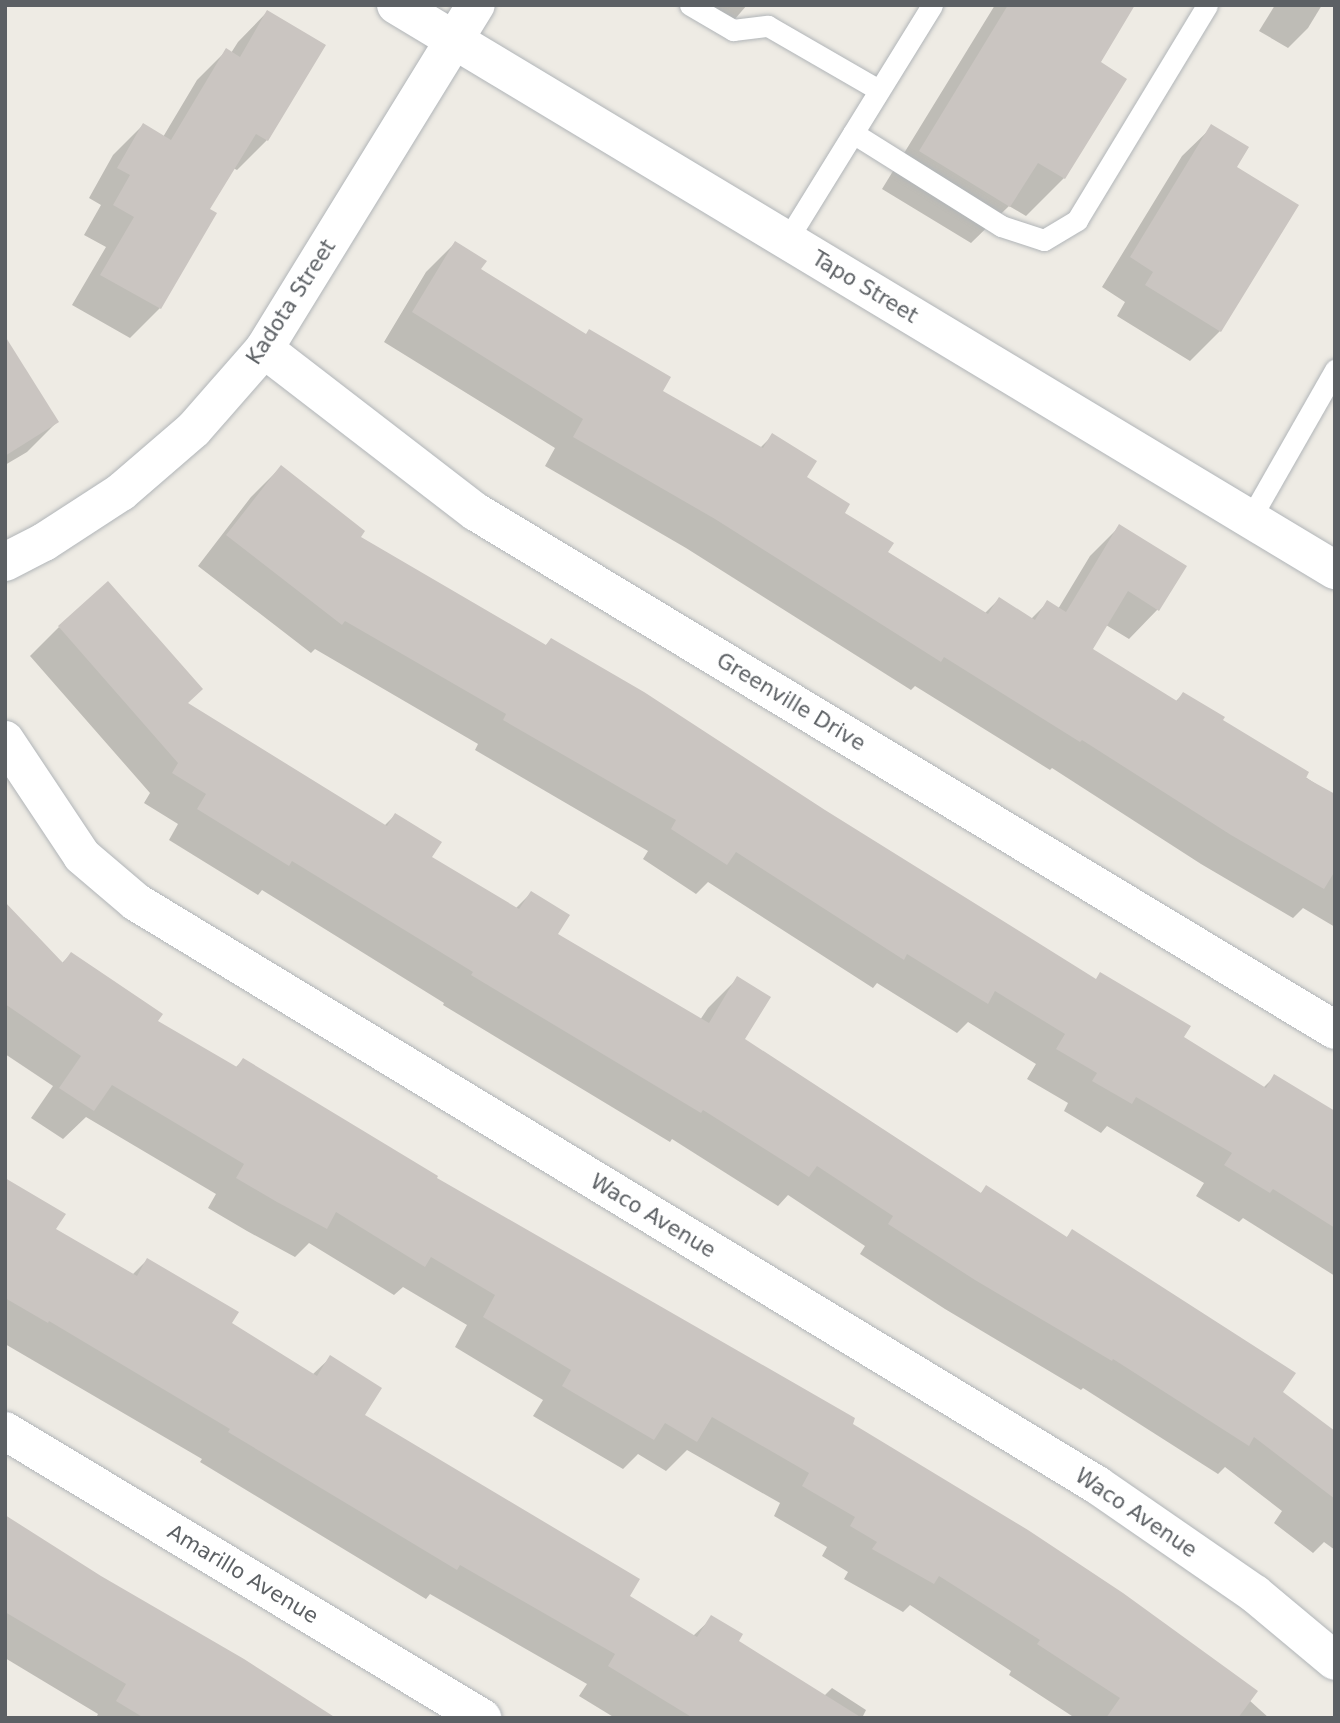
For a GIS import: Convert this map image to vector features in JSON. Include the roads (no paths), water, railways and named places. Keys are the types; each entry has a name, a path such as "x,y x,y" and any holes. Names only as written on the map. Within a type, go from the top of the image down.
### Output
{"street":[{"name":"Tapo Street","path":"396,5 1335,570"},
{"name":"Kadota Street","path":"5,562 44,542 121,492 194,429 264,349 476,5"},
{"name":"Greenville Drive","path":"264,349 476,512 1335,1030"},
{"name":"Waco Avenue","path":"5,740 82,856 135,902 1097,1485 1255,1594 1335,1661"},
{"name":"Amarillo Avenue","path":"5,1431 482,1718"}],"lane":[{"path":"690,5 733,30 768,26 879,90"},
{"path":"787,240 932,5"},
{"path":"853,133 1001,226 1044,240 1077,220 1207,5"},
{"path":"1250,519 1335,370"}]}
